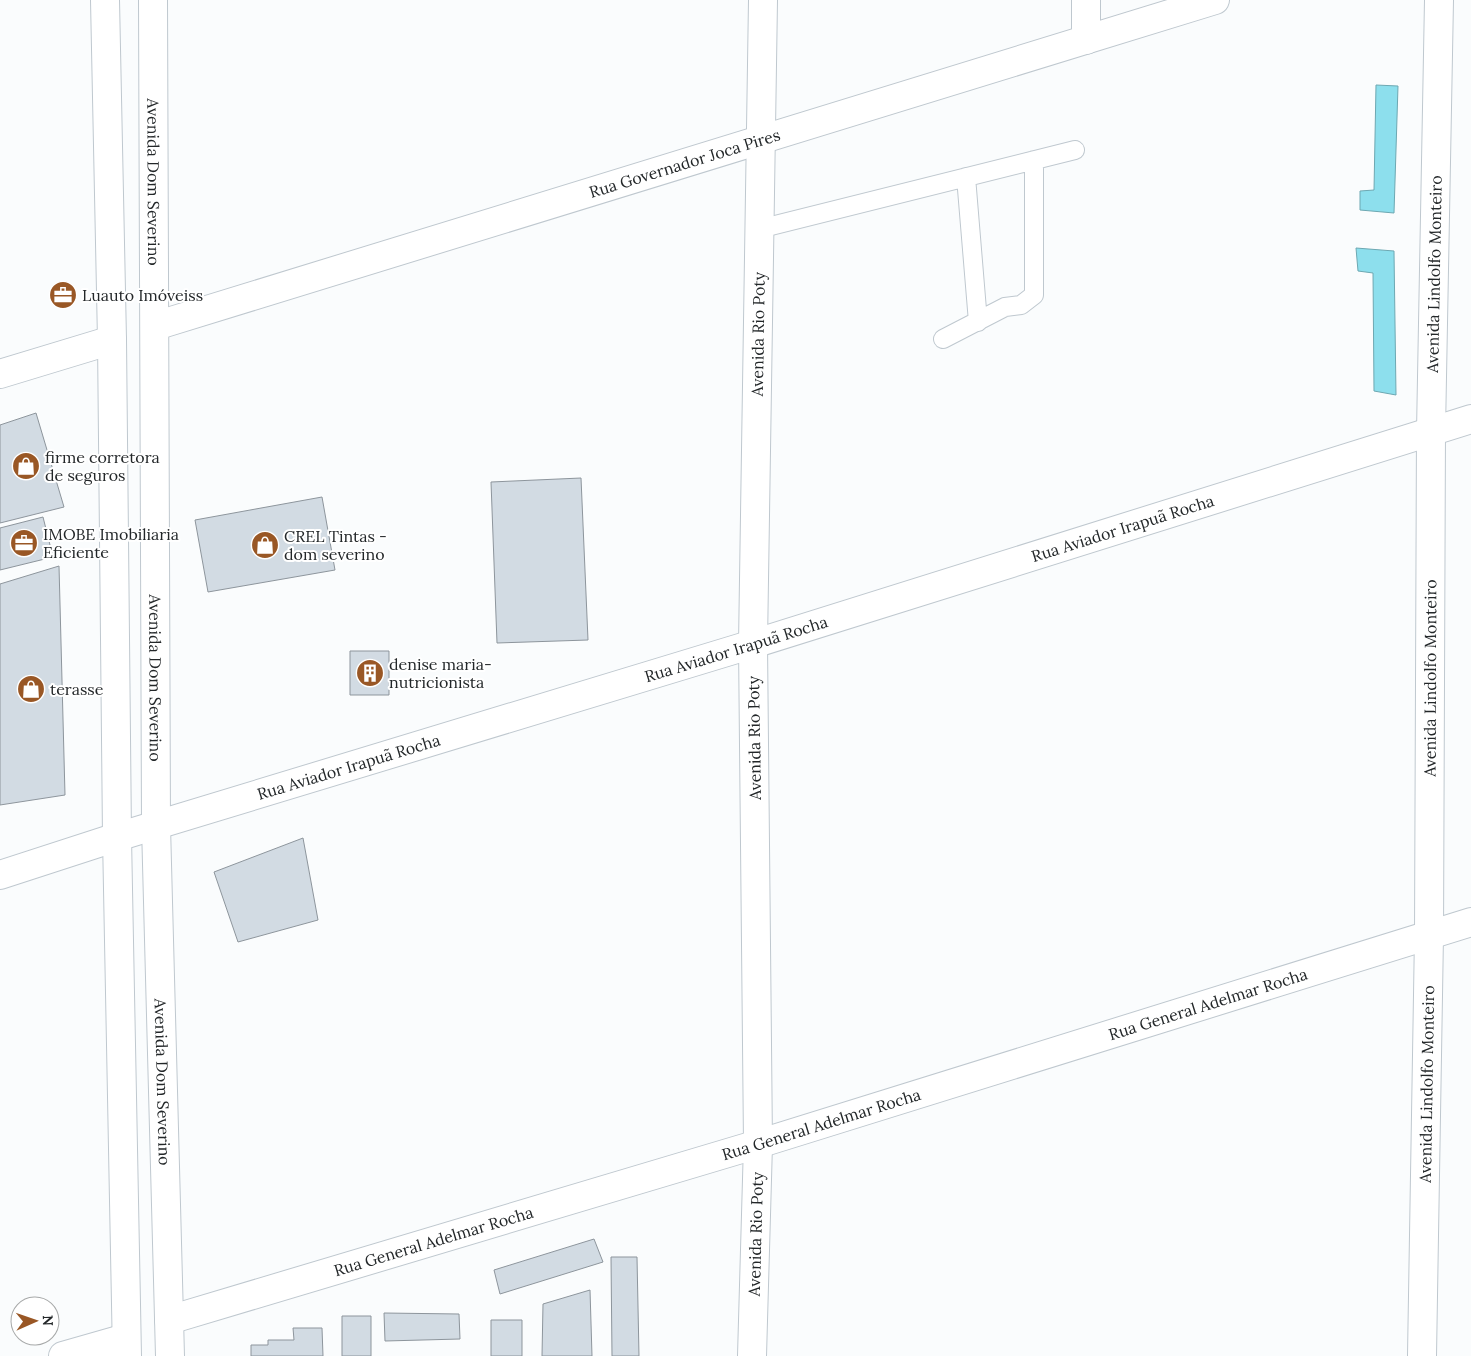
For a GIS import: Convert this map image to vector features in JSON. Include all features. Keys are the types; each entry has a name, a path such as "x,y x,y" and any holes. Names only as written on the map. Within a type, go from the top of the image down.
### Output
{"street":[{"path":"63,1356 127,1347 117,837 112,340 105,0"},
{"name":"Avenida Dom Severino","path":"153,0 156,826 170,1356"},
{"name":"Avenida Rio Poty","path":"752,1356 758,1144 754,644 763,0"},
{"path":"1086,0 1086,40"},
{"name":"Rua Governador Joca Pires","path":"155,326 1214,0"},
{"name":"Avenida Lindolfo Monteiro","path":"1422,1356 1429,935 1431,431 1439,0"},
{"path":"0,374 112,340"},
{"name":"Rua Aviador Irapuã Rocha","path":"0,875 117,837 754,644 1471,419"},
{"name":"Rua General Adelmar Rocha","path":"169,1320 758,1144 1471,922"}],"lane":[{"path":"759,229 1075,150"},
{"path":"943,339 1005,308 1020,305 1034,295 1034,160"},
{"path":"966,177 978,322"}],"water":[{"path":"1376,85 1398,86 1394,213 1360,210 1360,191 1374,190"},
{"path":"1356,248 1394,251 1396,395 1374,391 1373,273 1358,271"}],"building":[{"name":"firme corretora de seguros","path":"36,413 64,507 0,523 0,425"},
{"path":"581,478 588,640 497,643 491,482"},
{"name":"CREL Tintas - dom severino","path":"322,497 335,570 208,592 195,520"},
{"name":"IMOBE Imobiliaria Eficiente","path":"43,517 53,557 0,570 0,528"},
{"name":"terasse","path":"59,566 65,795 0,805 0,584"},
{"name":"denise maria- nutricionista","path":"350,651 389,651 389,695 350,695"},
{"path":"303,838 318,920 238,942 214,872"},
{"path":"594,1239 603,1262 500,1294 494,1270"},
{"path":"611,1257 637,1257 639,1356 612,1356"},
{"path":"590,1290 592,1356 542,1356 543,1304"},
{"path":"384,1313 459,1314 460,1339 385,1341"},
{"path":"342,1316 371,1316 371,1356 342,1356"},
{"path":"491,1320 522,1320 522,1356 491,1356"},
{"path":"293,1328 322,1328 323,1356 251,1356 251,1345 268,1345 268,1340 294,1340"}],"place":[{"name":"Luauto Imóveiss","path":"63,295"},
{"name":"firme corretora de seguros","path":"26,466"},
{"name":"IMOBE Imobiliaria Eficiente","path":"24,543"},
{"name":"CREL Tintas - dom severino","path":"265,545"},
{"name":"denise maria- nutricionista","path":"370,673"},
{"name":"terasse","path":"31,689"}]}
